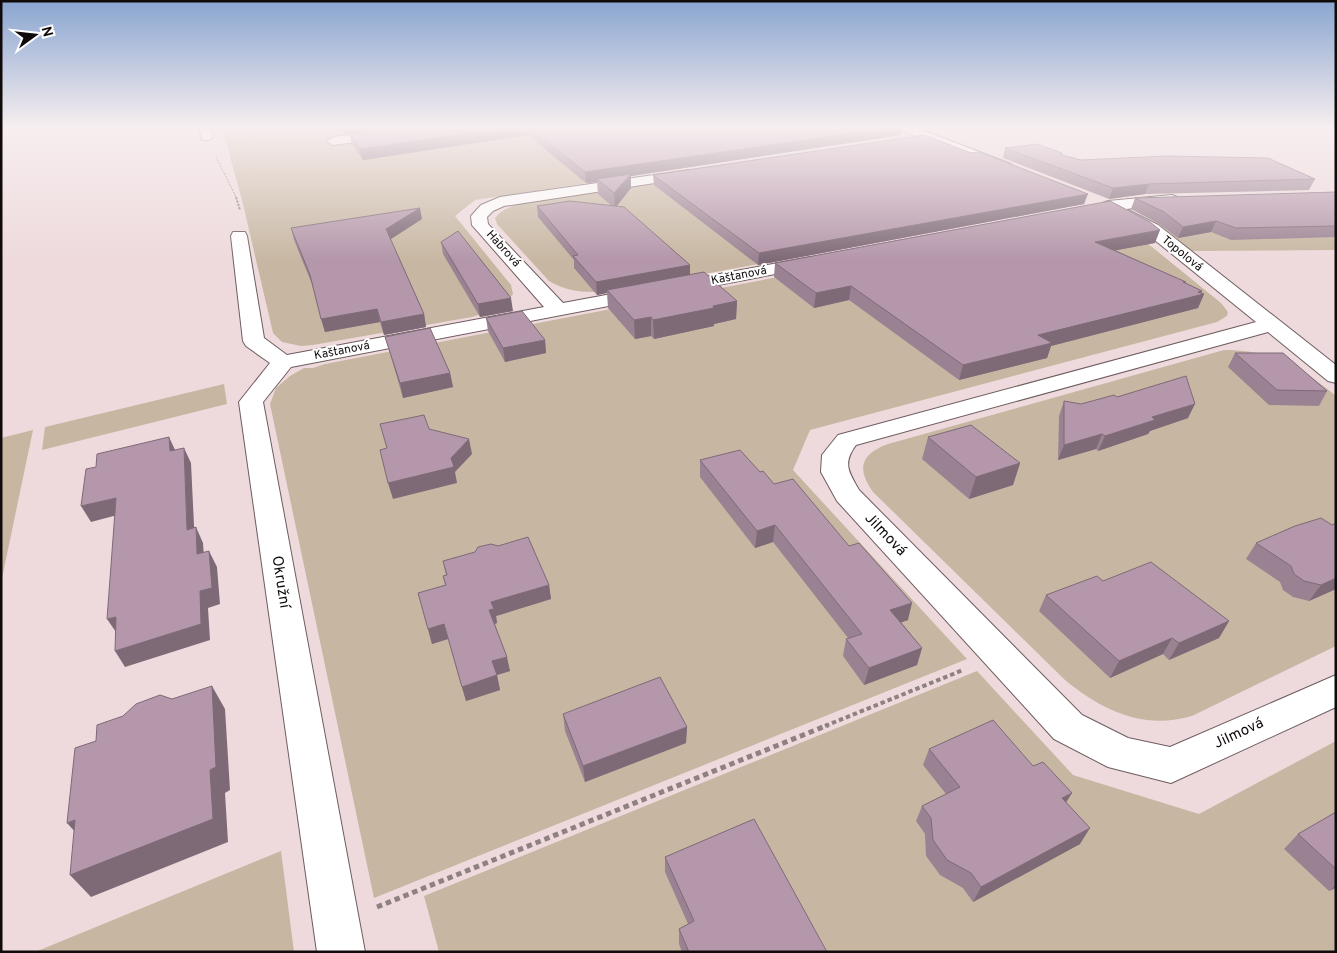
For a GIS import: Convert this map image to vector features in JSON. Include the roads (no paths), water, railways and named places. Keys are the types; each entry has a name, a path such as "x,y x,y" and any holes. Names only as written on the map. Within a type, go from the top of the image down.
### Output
{"street":[{"name":"Habrová","path":"558,310 480,225 479,216 483,212 500,202 703,171"},
{"name":"Topolová","path":"1191,200 1098,206 1152,230 1336,376"},
{"path":"239,236 254,341 283,362"},
{"name":"Kaštanová","path":"283,362 829,259"},
{"name":"Jilmová","path":"1270,325 847,440 835,455 835,472 847,495 1068,727 1122,754 1171,765 1336,690"},
{"name":"Okružní","path":"283,362 251,402 339,938"}]}
